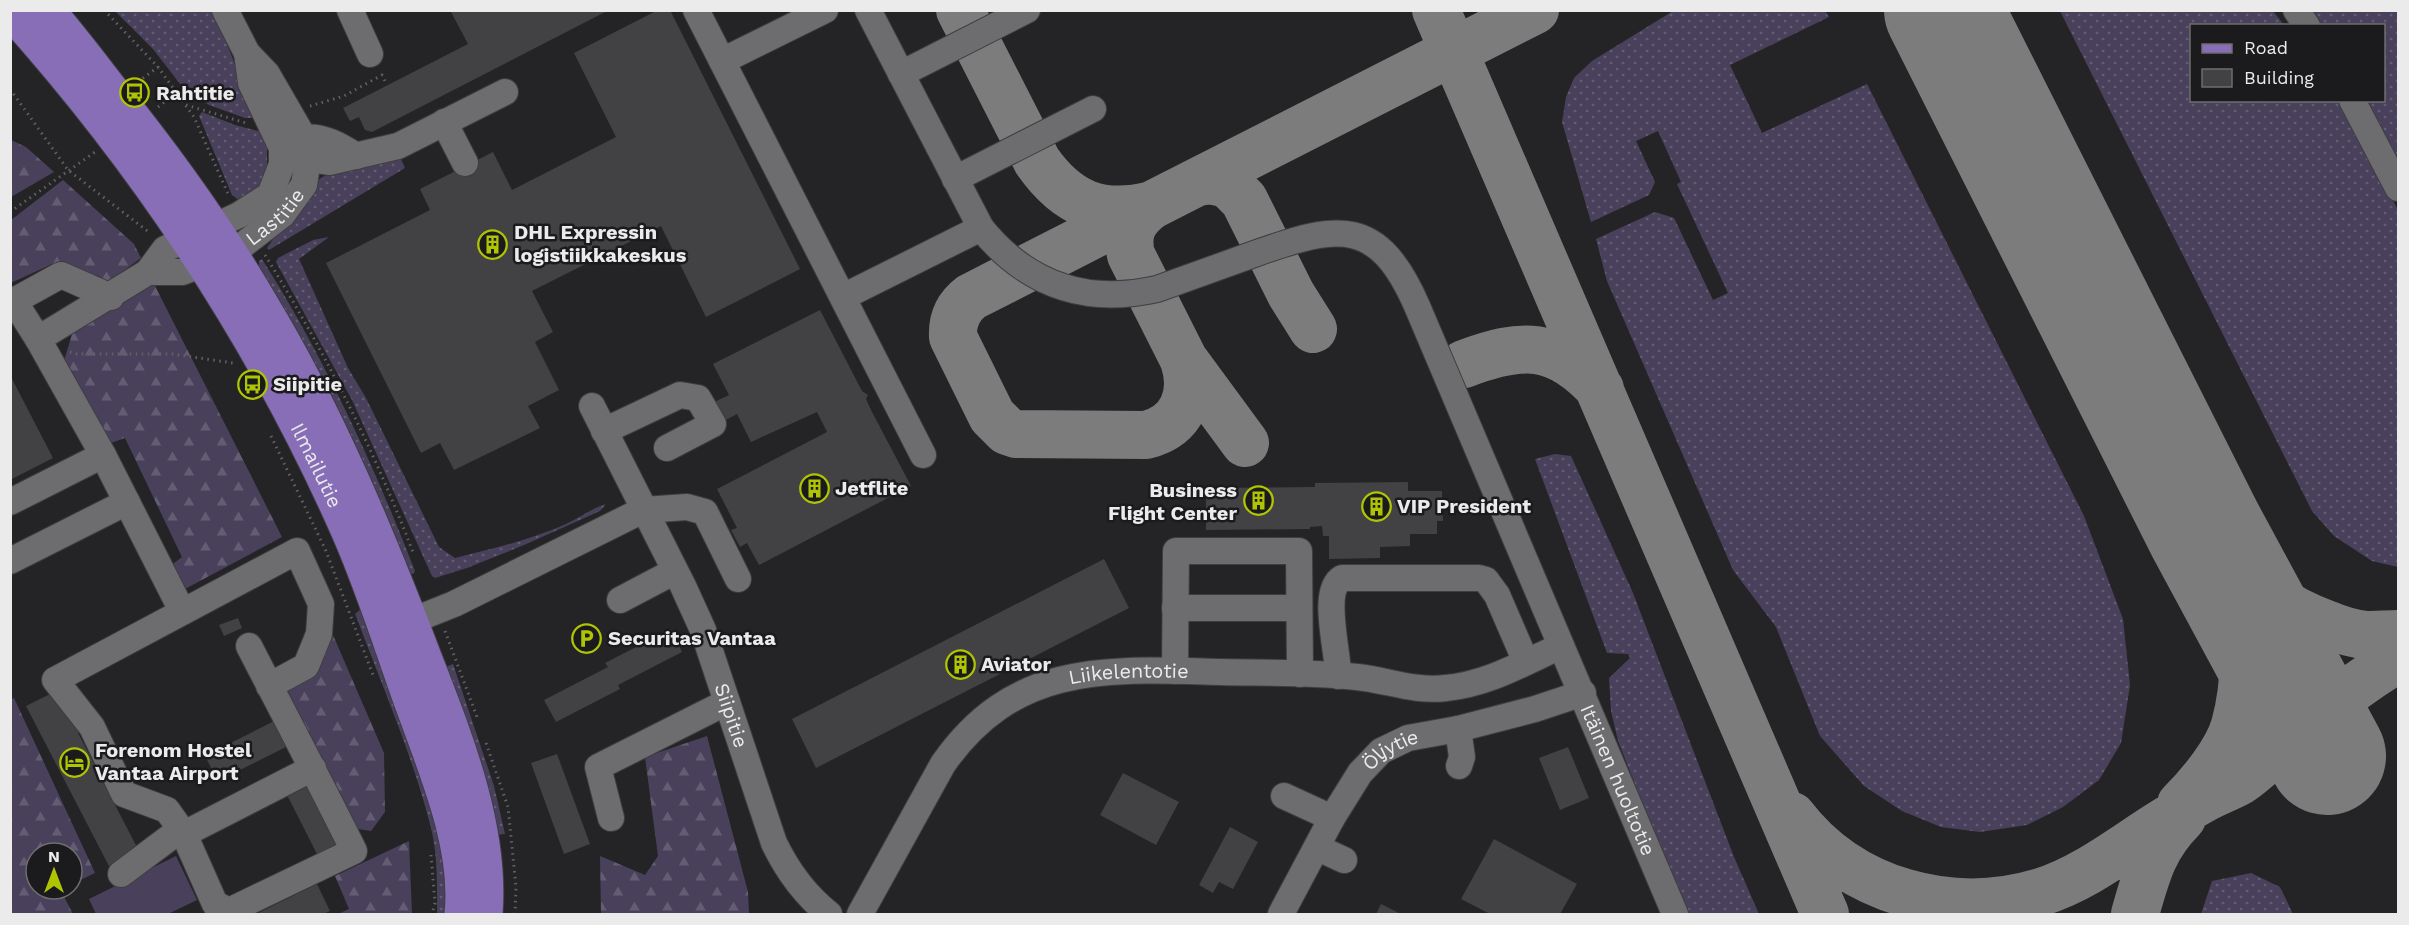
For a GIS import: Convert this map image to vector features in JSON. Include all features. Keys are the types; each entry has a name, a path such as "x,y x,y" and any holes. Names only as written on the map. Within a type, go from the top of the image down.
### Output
{"main road":[{"name":"Ilmailutie","path":"48,10 168,160 200,247 316,466 348,533 449,721 479,826 487,876 486,915"},
{"name":"Ilmailutie","path":"10,12 98,115 200,247"},
{"name":"Ilmailutie","path":"398,626 427,747 453,832 463,893 461,915"}],"street":[{"path":"225,10 246,53 251,83 271,122 298,148 342,146 356,156 398,146 505,92"},
{"path":"350,10 370,54"},
{"path":"696,10 923,454"},
{"path":"722,61 825,10"},
{"name":"Itäinen huoltotie","path":"868,10 981,228 994,244 1025,270 1046,281 1092,294 1114,296 1157,289 1276,246 1329,232 1348,234 1367,240 1395,263 1406,279 1675,915"},
{"path":"901,74 1027,10"},
{"path":"2296,10 2306,24"},
{"path":"246,53 267,74 298,148"},
{"path":"2353,102 2398,188"},
{"path":"955,179 1093,110"},
{"path":"444,122 465,163"},
{"name":"Lastitie","path":"148,272 173,274 200,247 270,195 282,164 298,148"},
{"path":"843,297 981,228"},
{"path":"39,339 111,297 148,272 200,247"},
{"path":"111,297 61,275 14,301 39,339 103,454 118,507 182,611"},
{"path":"604,431 680,395 698,398 713,424 667,448"},
{"name":"Siipitie","path":"592,405 703,630 774,843 784,865 829,915"},
{"path":"10,502 103,454"},
{"path":"10,561 118,507"},
{"path":"398,626 454,604 643,510 687,507 705,512 738,579"},
{"path":"249,646 269,686 313,768 354,851 229,911 216,904 183,831 167,810 124,794 92,727 55,680 297,551 321,604 320,634 306,666 269,686"},
{"path":"1175,671 1176,551 1299,551 1300,674"},
{"path":"620,600 675,571"},
{"path":"1338,676 1339,662 1332,630 1332,590 1336,582 1342,578 1479,578 1486,580 1497,595 1526,662"},
{"path":"1175,608 1299,608"},
{"name":"Liikelentotie","path":"860,915 943,764 968,730 982,718 1021,694 1065,677 1112,672 1175,671 1300,674 1379,680 1422,689 1444,689 1471,685 1496,677 1561,646"},
{"name":"Öljytie","path":"1281,915 1332,818 1360,773 1381,751 1408,738 1458,729 1535,709 1583,693"},
{"path":"611,818 598,767 727,702"},
{"path":"1458,729 1462,757 1459,766"},
{"path":"122,874 183,831 313,768"},
{"path":"1284,796 1332,818"},
{"path":"1318,848 1344,860"}],"path":[{"path":"130,87 158,67"},
{"path":"302,109 344,96 382,75 387,85"},
{"path":"10,89 68,170 158,239 200,247"},
{"path":"154,110 176,93"},
{"path":"184,104 256,126 271,122"},
{"path":"10,212 103,146"},
{"path":"39,339 77,354 172,354 235,364 230,354"},
{"path":"268,428 326,551 373,676"},
{"path":"431,852 435,903 432,915"}],"green space":[{"path":"115,11 214,11 256,118 245,118 209,105 184,89 153,49"},
{"path":"1673,11 1825,11 1829,17 1730,65 1762,133 1867,84 2084,516 2123,619 2130,685 2121,743 2099,780 2063,807 2027,825 1980,832 1941,827 1902,811 1864,786 1820,736 1776,627 1733,570 1607,281 1596,239 1655,212 1674,218 1713,300 1728,293 1677,184 1681,182 1658,131 1636,141 1655,182 1649,195 1591,222 1562,122 1566,97 1574,78 1592,61"},
{"path":"2060,11 2273,11 2283,24 2190,24 2190,102 2338,102 2354,124 2398,210 2398,567 2372,561 2334,536 2312,511"},
{"path":"2305,11 2398,11 2398,166 2363,102 2385,102 2385,24 2314,24"},
{"path":"202,112 235,125 262,132 267,139 267,170 259,190 240,201 232,195 199,116"},
{"path":"11,140 26,147 54,172 11,197"},
{"path":"400,157 405,168 269,250 267,248 310,185 329,173"},
{"path":"63,180 134,244 141,258 105,284 99,276 52,264 11,283 11,220"},
{"path":"329,237 299,259 348,368 366,398 439,547 455,558 537,535 564,525 606,504 600,511 467,568 435,578 432,576 352,400 276,262 278,258 313,240"},
{"path":"262,259 327,372 346,411 399,531 415,571 413,574 404,574 259,270 259,261"},
{"path":"154,284 282,537 183,590 169,567 182,557 125,438 108,444 63,364 73,331 117,298"},
{"path":"1555,454 1571,456 1633,593 1734,857 1759,914 1686,914 1618,741 1611,711 1609,678 1630,658 1628,654 1607,653 1535,459"},
{"path":"361,609 437,814 446,880 445,914 437,914 435,849 424,801 355,614"},
{"path":"333,635 384,753 385,812 371,831 352,828 280,688 317,663"},
{"path":"453,664 494,786 505,834 492,835 443,668"},
{"path":"14,698 80,841 24,841 24,901 66,901 73,914 11,914 10,700"},
{"path":"707,736 748,892 749,914 601,914 600,856 645,875 658,856 645,757"},
{"path":"409,841 412,914 338,914 349,909 335,876"},
{"path":"84,849 95,873 84,878"},
{"path":"176,856 197,900 168,914 96,914 89,899"},
{"path":"2251,873 2280,887 2293,914 2201,914 2212,881"}],"building":[{"path":"450,10 609,10 372,132 365,130 359,117 350,121 343,108 468,44"},
{"name":"DHL Expressin logistiikkakeskus","path":"658,10 670,10 800,269 706,317 661,226 532,291 553,332 535,342 559,390 528,406 540,428 454,470 440,443 421,453 326,263 430,210 420,189 493,152 512,190 616,137 574,53"},
{"path":"820,310 862,391 868,395 866,399 871,410 911,486 759,565 747,543 740,547 731,530 737,528 717,489 827,432 817,412 751,442 737,414 720,423 710,404 729,395 713,364"},
{"path":"10,375 53,458 10,480"},
{"path":"250,376 257,391 253,392 246,378"},
{"name":"VIP President","path":"1408,482 1408,491 1442,491 1443,521 1437,521 1437,534 1410,534 1410,546 1380,547 1380,558 1329,559 1329,536 1323,536 1322,526 1310,527 1310,529 1206,530 1206,488 1315,487 1315,483"},
{"name":"Aviator","path":"1104,559 1129,608 816,768 792,719"},
{"path":"238,618 242,628 224,636 219,625"},
{"path":"671,629 682,652 618,685 620,689 556,722 544,700 608,667 605,663"},
{"name":"Forenom Hostel Vantaa Airport","path":"56,691 84,730 78,733 109,792 112,791 116,799 113,801 140,853 110,868 26,706"},
{"path":"278,719 290,745 218,781 205,756"},
{"path":"1568,747 1589,798 1560,810 1539,758"},
{"path":"557,754 590,844 564,854 531,763"},
{"path":"1123,773 1179,802 1156,845 1100,815"},
{"path":"311,776 347,846 320,860 284,789"},
{"path":"1230,827 1258,842 1233,889 1219,882 1213,893 1199,885"},
{"path":"1494,839 1577,884 1560,914 1490,914 1461,899"},
{"path":"317,884 330,911 323,914 256,914"},
{"path":"1381,904 1401,914 1376,914"}],"taxiway":[{"path":"960,10 1037,161 1048,176 1060,188 1087,204 1117,210 1152,205 1535,10"},
{"path":"1436,10 1825,914"},
{"path":"1198,182 1210,180 1228,184 1244,200 1291,294 1313,329"},
{"path":"1152,205 1140,215 1132,227 1131,255 1184,360 1245,443"},
{"path":"1145,208 971,297 957,314 953,337 992,416 1007,431 1016,434 1146,435 1159,431 1177,416 1187,396 1188,385 1184,360"},
{"path":"1464,364 1504,352 1537,350 1553,354 1568,362 1584,373 1600,389"},
{"path":"2181,804 2205,777 2226,746 2239,710 2243,677 2242,628 2239,612 2225,572 2205,530"},
{"path":"2223,549 2257,585 2294,610 2351,632 2366,635 2398,634"},
{"path":"1792,816 1816,842 1843,864 1873,881 1904,893 1938,900 1972,902 2007,900 2041,892 2074,879 2184,810 2240,781 2338,700 2367,678 2398,659"},
{"path":"2135,914 2151,863 2164,840 2182,818"}],"runway":[{"path":"1943,10 2205,530 2327,756"}],"place":[{"name":"Rahtitie","path":"135,93"},
{"name":"DHL Expressin logistiikkakeskus","path":"493,244"},
{"name":"Siipitie","path":"252,384"},
{"name":"Jetflite","path":"814,488"},
{"name":"Business Flight Center","path":"1258,501"},
{"name":"VIP President","path":"1376,506"},
{"name":"Securitas Vantaa","path":"587,638"},
{"name":"Aviator","path":"960,664"},
{"name":"Forenom Hostel Vantaa Airport","path":"74,762"}]}
